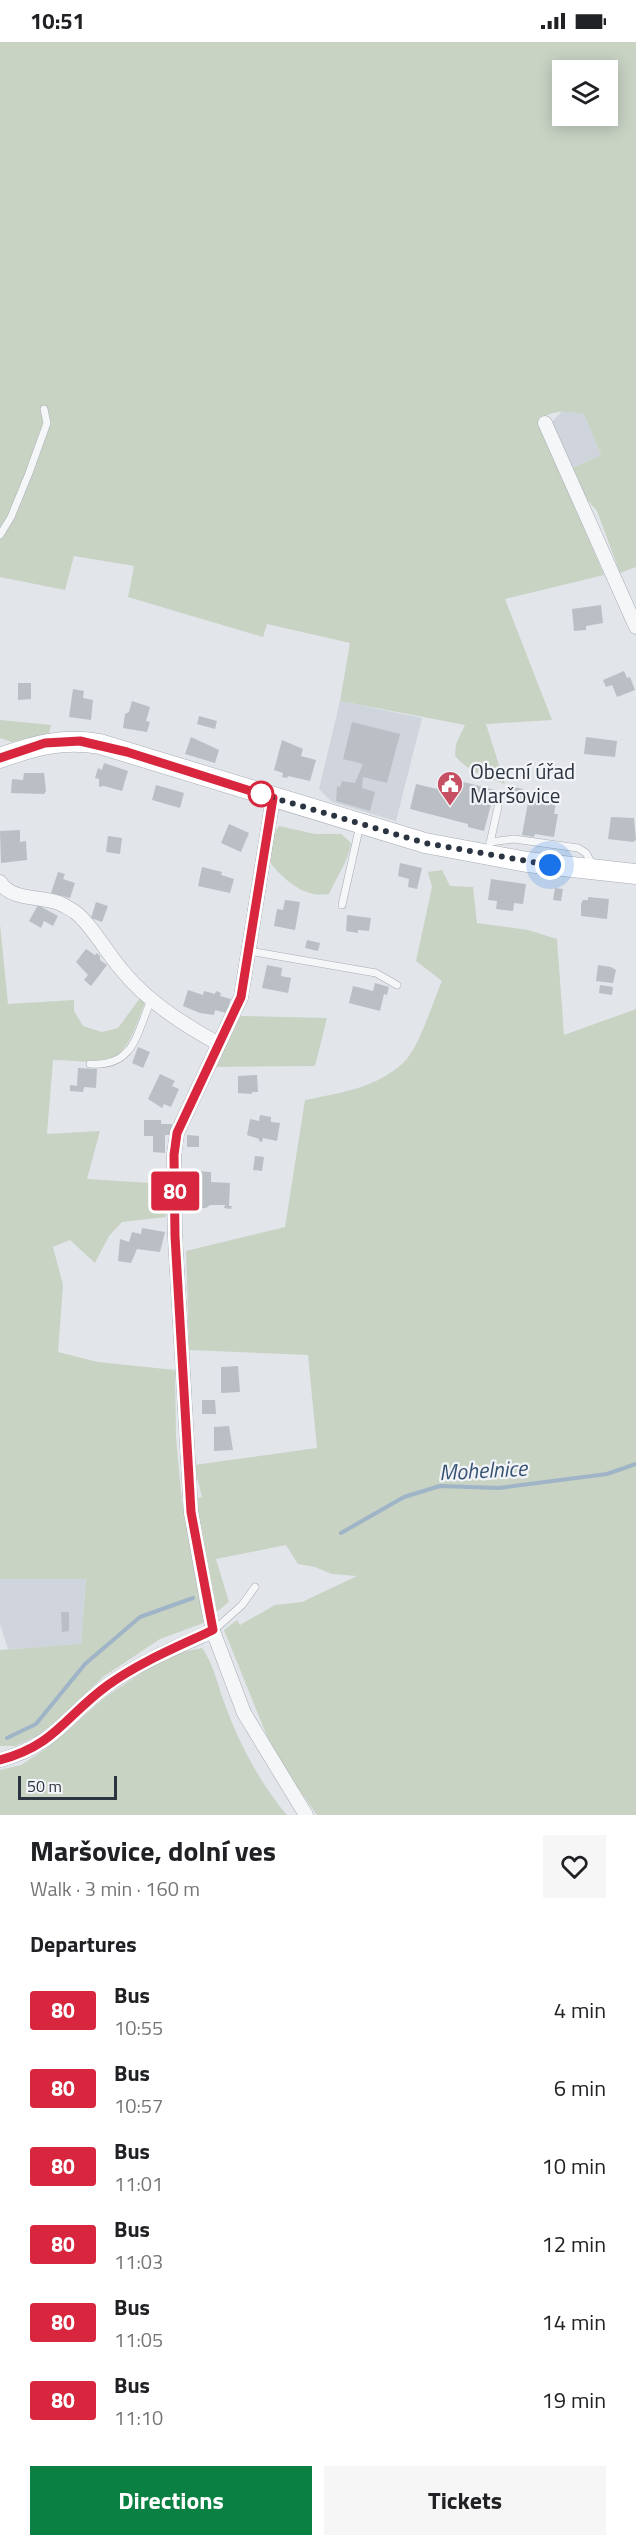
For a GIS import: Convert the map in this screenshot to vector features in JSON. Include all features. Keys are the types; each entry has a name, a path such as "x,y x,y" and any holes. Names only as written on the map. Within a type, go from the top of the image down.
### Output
{"main road":[{"path":"0,758 45,743 80,741 127,752 425,843 489,848 596,871 636,874"}],"street":[{"path":"545,423 636,627"},
{"path":"273,798 241,997 177,1133 174,1155 175,1236 191,1512 213,1630 244,1713 306,1815"},
{"path":"1,886 21,896 58,902 78,914 123,972 152,1000 219,1044"},
{"path":"0,1760 40,1745 108,1685 153,1657 213,1630"}],"lane":[{"path":"0,535 11,516 47,423 44,409"},
{"path":"489,848 498,807"},
{"path":"342,905 360,824"},
{"path":"249,951 376,973 397,985"},
{"path":"90,1064 113,1064 127,1054 152,1000"},
{"path":"213,1630 242,1605 255,1587"}],"shaded area":[{"path":"563,410 584,414 601,455 572,468 551,423"},
{"path":"340,701 422,718 396,821 332,802 319,789"},
{"path":"86,1578 81,1645 8,1649 0,1624 0,1579"}],"green space":[{"path":"0,42 636,42 636,567 620,573 597,511 585,497 572,468 601,455 584,414 559,412 549,414 538,421 604,575 505,599 552,720 486,724 505,784 472,770 455,756 456,744 465,725 340,701 350,643 267,624 263,637 128,597 134,566 74,556 65,590 0,577"},
{"path":"0,720 51,725 49,733 12,742 0,738"},
{"path":"279,826 315,834 341,834 351,843 345,863 329,894 320,895 296,887 271,864 271,838"},
{"path":"442,870 450,886 473,887 477,923 528,930 557,939 564,1035 636,1009 636,1815 317,1815 288,1774 267,1736 224,1630 237,1620 240,1625 275,1605 302,1602 357,1576 332,1574 315,1567 298,1564 286,1545 216,1559 229,1602 201,1624 160,1639 103,1677 49,1730 16,1746 0,1746 0,1650 81,1644 86,1579 0,1579 0,924 8,1004 74,1000 74,1011 83,1026 102,1032 118,1028 140,998 145,1003 130,1039 118,1055 110,1060 95,1062 53,1060 47,1134 100,1131 87,1179 167,1184 166,1217 122,1222 109,1236 95,1263 70,1240 53,1247 63,1285 58,1352 98,1362 175,1370 176,1437 182,1503 202,1497 194,1465 317,1448 308,1355 189,1350 186,1251 285,1227 305,1100 370,1084 393,1071 410,1055 442,981 416,961 432,887 428,872"},
{"path":"240,1016 327,1018 315,1066 216,1067"},
{"path":"202,1648 243,1747 268,1790 287,1815 0,1815 0,1770 21,1765 47,1748 104,1698 168,1655"}],"building":[{"path":"601,605 603,623 586,626 586,630 574,631 572,609"},
{"path":"624,671 627,678 630,677 635,690 617,697 612,685 606,687 603,680"},
{"path":"18,683 31,683 31,699 18,700"},
{"path":"73,689 84,691 83,698 93,700 91,720 69,717"},
{"path":"132,701 150,707 146,721 150,722 147,732 123,728 125,714 129,712"},
{"path":"199,716 217,721 215,729 197,724"},
{"path":"352,722 400,734 387,783 363,777 362,788 375,792 370,811 336,801 337,786 340,787 342,781 355,783 363,764 343,759"},
{"path":"191,737 219,750 215,763 185,754"},
{"path":"586,737 617,741 615,757 584,754"},
{"path":"282,740 303,749 301,756 316,760 310,781 288,776 287,778 282,777 283,773 274,770"},
{"path":"104,763 128,771 122,791 104,786 99,787 99,779 95,778 98,768 102,770"},
{"path":"24,773 44,773 46,791 44,794 11,793 12,779 23,780"},
{"path":"440,776 495,790 484,831 468,827 468,824 410,809 416,784 437,789"},
{"path":"156,785 184,793 180,808 152,800"},
{"path":"510,786 523,789 520,801 507,798"},
{"path":"529,797 556,802 554,814 558,814 554,837 535,834 534,837 522,835"},
{"path":"611,817 634,818 636,840 633,842 608,839"},
{"path":"229,824 249,833 241,852 221,843"},
{"path":"20,830 20,842 26,841 27,860 1,863 0,831"},
{"path":"108,836 122,838 120,854 106,852"},
{"path":"400,863 422,868 417,889 408,887 409,879 398,876"},
{"path":"202,867 222,872 221,875 234,879 230,893 198,886"},
{"path":"58,872 65,874 63,879 75,883 70,898 51,893"},
{"path":"491,879 526,884 523,904 514,903 513,911 496,909 497,901 488,900"},
{"path":"555,888 563,889 561,901 553,900"},
{"path":"588,897 609,899 607,919 581,916 581,904 583,900 588,900"},
{"path":"285,900 300,902 295,930 274,926 277,909 283,910"},
{"path":"96,902 108,906 102,922 91,918"},
{"path":"38,905 58,916 53,926 44,921 41,928 29,921"},
{"path":"347,915 371,918 369,931 358,930 358,933 346,931"},
{"path":"307,940 320,943 318,951 305,948"},
{"path":"86,949 95,955 97,953 100,960 107,965 91,986 84,980 88,975 76,962"},
{"path":"267,965 282,968 281,976 291,978 288,993 262,988"},
{"path":"598,965 616,970 613,983 596,981"},
{"path":"375,983 389,987 387,995 384,994 380,1011 349,1003 353,986 373,991"},
{"path":"600,985 613,987 612,995 599,993"},
{"path":"188,990 203,995 204,991 215,994 216,991 221,993 220,996 231,999 226,1013 215,1010 214,1015 200,1013 183,1006"},
{"path":"138,1047 150,1052 143,1068 132,1063"},
{"path":"78,1068 97,1069 96,1088 84,1087 83,1092 70,1091 70,1085 77,1086"},
{"path":"160,1074 175,1081 172,1086 179,1089 171,1107 164,1104 162,1108 148,1099"},
{"path":"257,1075 258,1092 238,1093 238,1076"},
{"path":"260,1115 271,1117 271,1122 280,1123 277,1141 263,1138 262,1142 247,1135 250,1119 259,1121"},
{"path":"144,1120 161,1120 161,1124 172,1124 171,1135 165,1135 165,1153 153,1152 153,1136 144,1136"},
{"path":"187,1135 199,1136 199,1147 187,1147"},
{"path":"255,1156 264,1157 262,1171 253,1170"},
{"path":"196,1171 211,1172 211,1182 230,1183 229,1206 232,1206 231,1209 224,1208 225,1205 210,1205 201,1208 198,1204 192,1204 193,1196 198,1191 199,1185 196,1185"},
{"path":"142,1228 165,1232 160,1252 137,1249 131,1263 118,1261 120,1239 129,1242 132,1232 141,1234"},
{"path":"238,1366 240,1392 221,1393 221,1367"},
{"path":"202,1400 215,1400 216,1414 202,1414"},
{"path":"229,1426 233,1450 214,1451 214,1427"},
{"path":"61,1612 69,1612 69,1631 62,1632"}],"waterway":[{"name":"Mohelnice","path":"341,1533 404,1497 440,1486 499,1488 607,1474 636,1464"},
{"name":"Mohelnice","path":"7,1738 36,1724 85,1664 140,1617 193,1598"}],"bus line":[{"name":"80","path":"0,758 45,743 80,741 100,744 273,798 241,997 177,1133 174,1155 175,1236 183,1333 191,1512 213,1630 153,1657 108,1685 40,1745 0,1760"}],"place":[{"name":"Obecní úřad Maršovice","path":"450,807"}],"route":[{"path":"261,794 251,791 425,843 550,865"}]}
